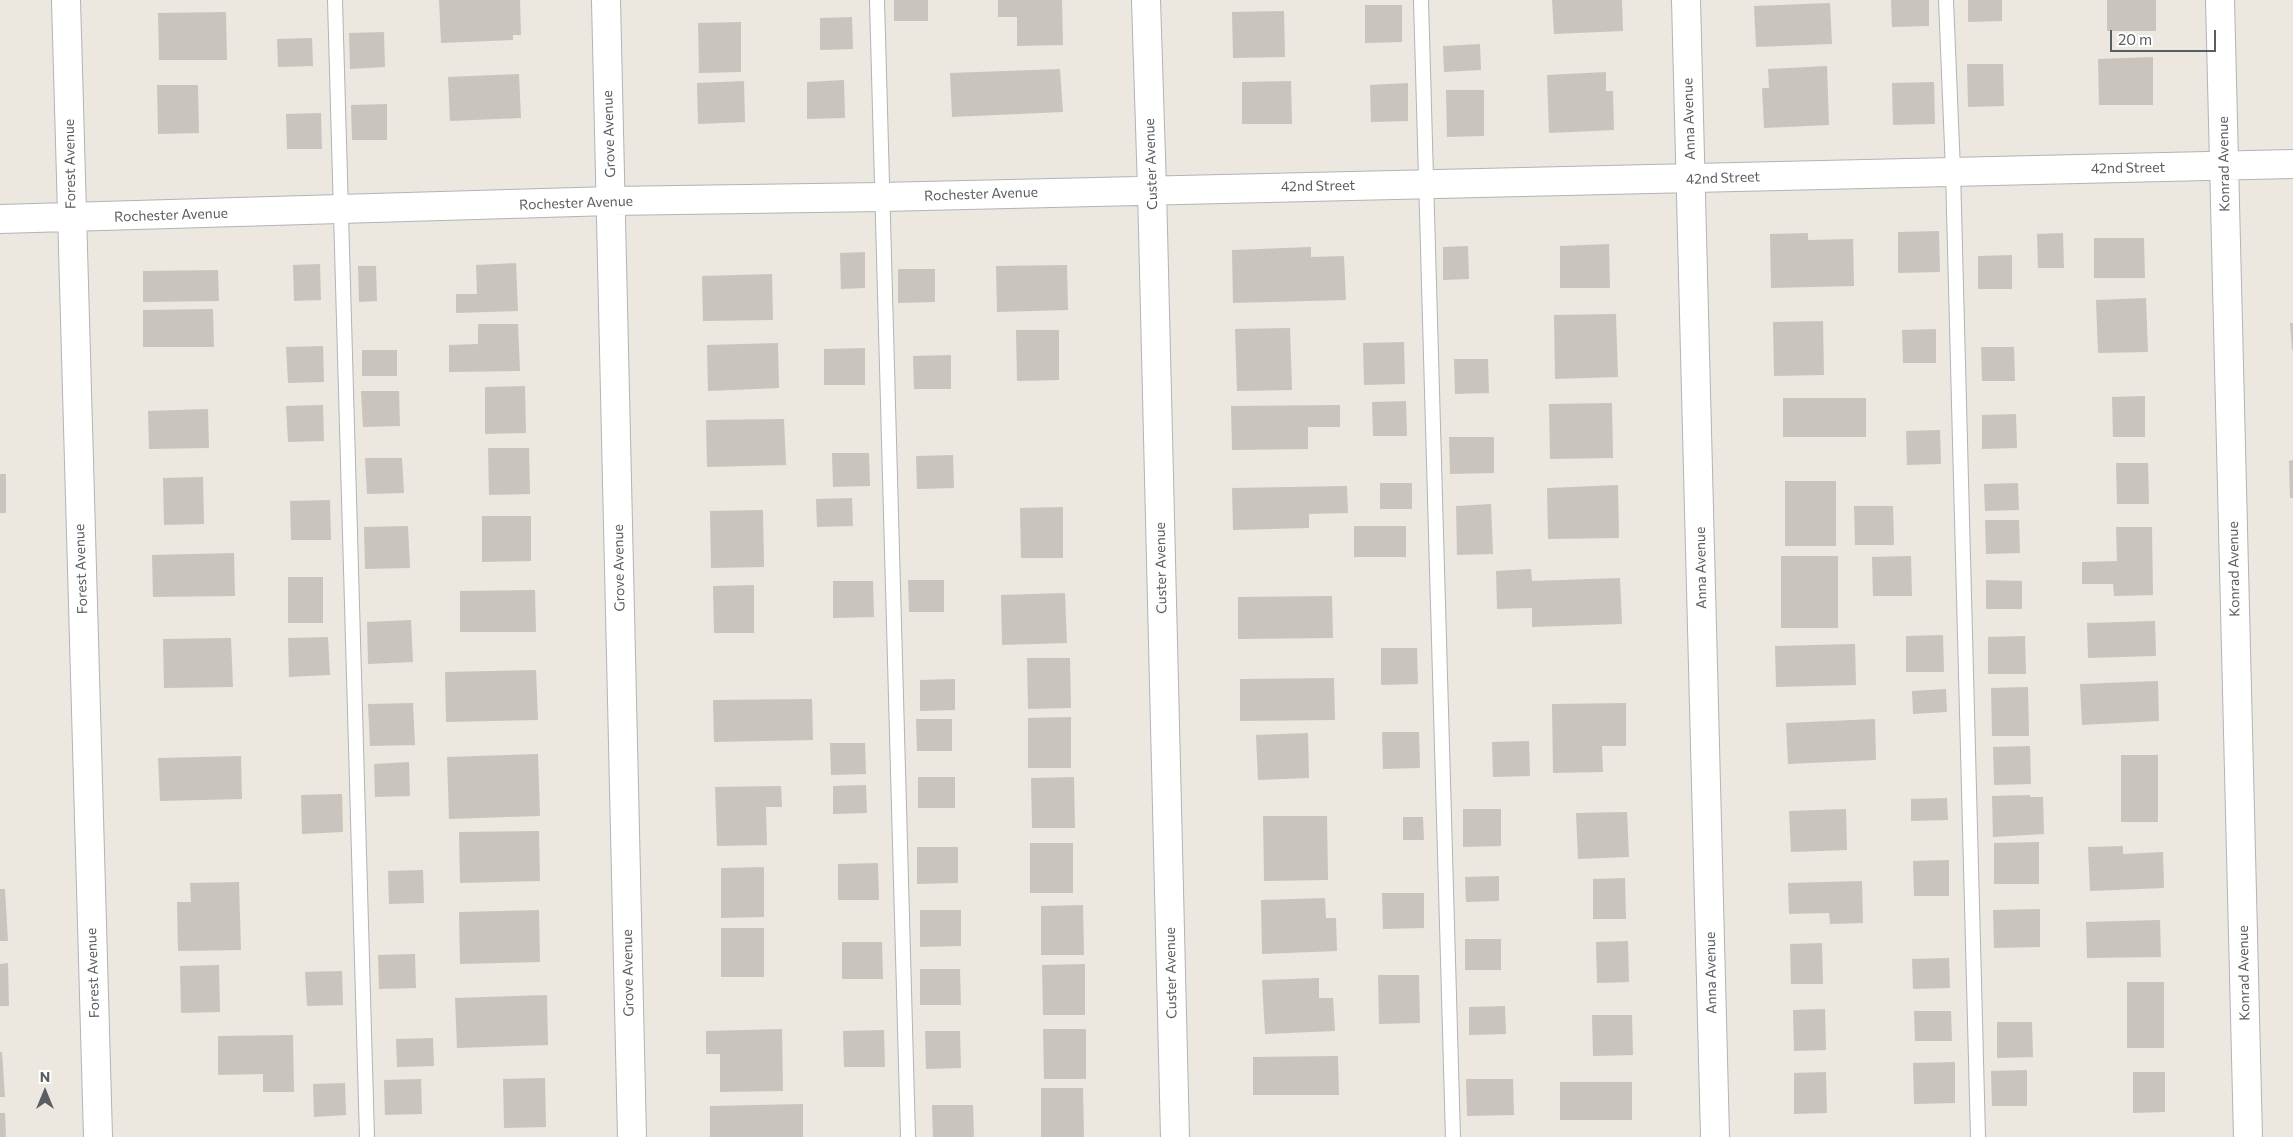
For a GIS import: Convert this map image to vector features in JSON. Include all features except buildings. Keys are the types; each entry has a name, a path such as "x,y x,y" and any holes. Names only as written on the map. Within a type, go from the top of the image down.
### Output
{"street":[{"name":"Forest Avenue","path":"66,0 98,1137"},
{"name":"Grove Avenue","path":"606,0 632,1137"},
{"name":"Custer Avenue","path":"1146,0 1175,1137"},
{"name":"Anna Avenue","path":"1686,0 1714,1137"},
{"name":"Konrad Avenue","path":"2220,0 2248,1137"},
{"name":"42nd Street","path":"1152,189 1427,185 2293,164"},
{"name":"Rochester Avenue","path":"0,219 611,201 881,197 1152,189"}],"lane":[{"path":"335,0 366,1137"},
{"path":"877,0 908,1137"},
{"path":"1421,0 1453,1137"},
{"path":"1946,0 1953,171 1978,1137"}]}
